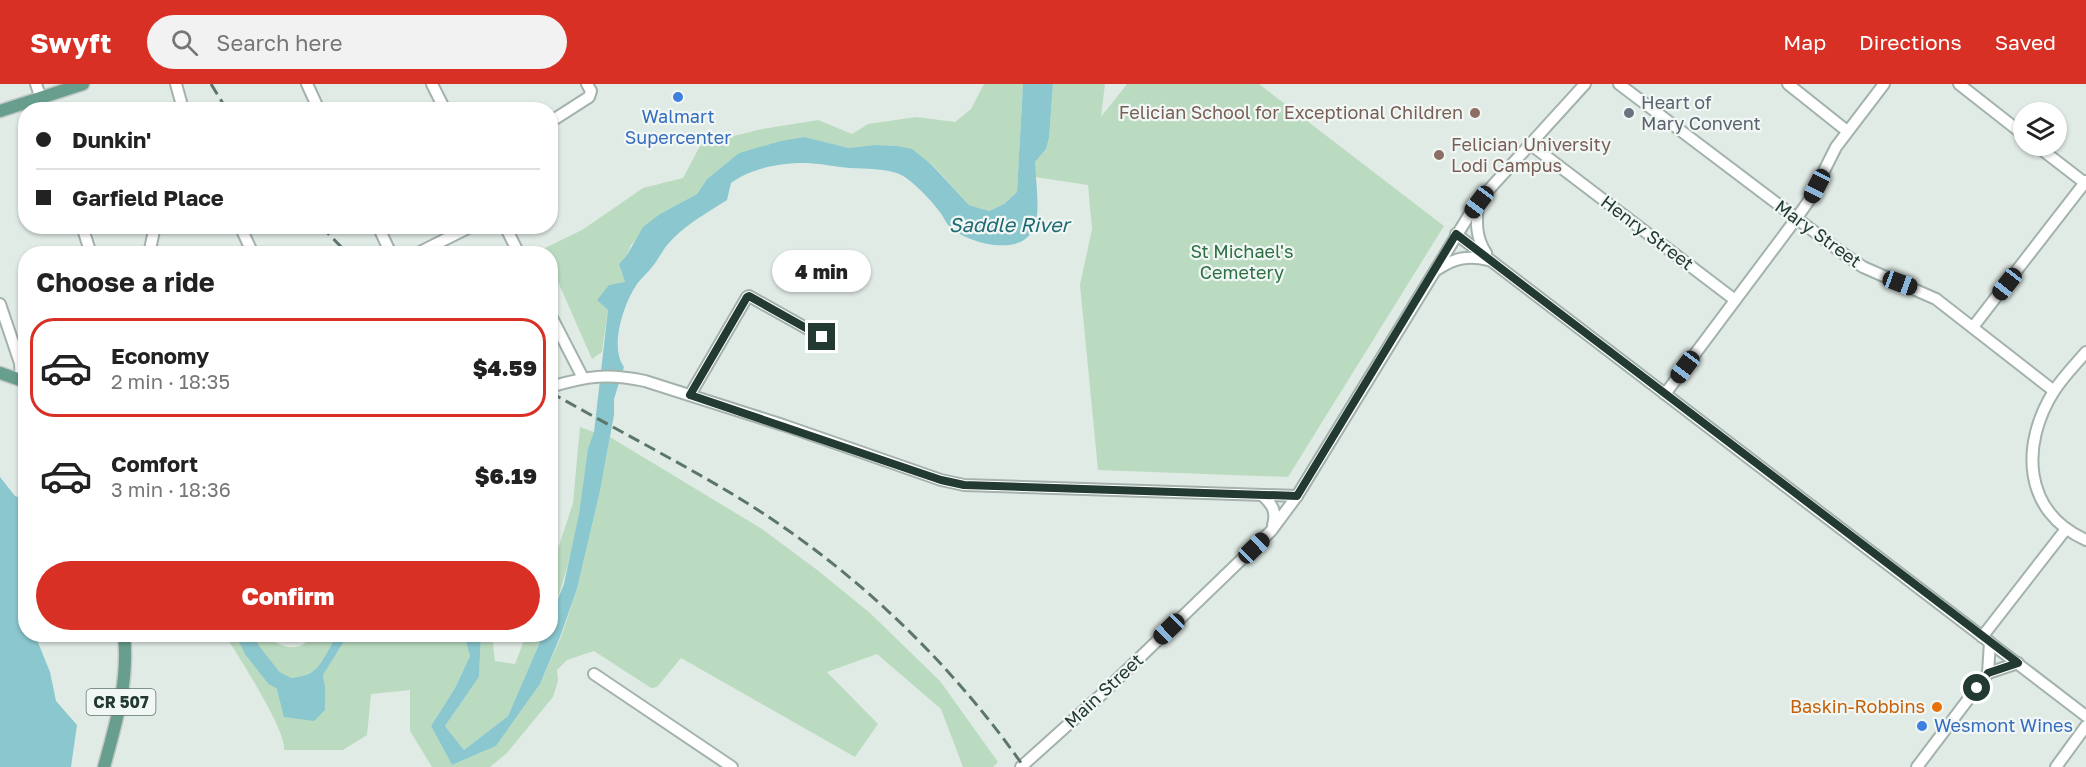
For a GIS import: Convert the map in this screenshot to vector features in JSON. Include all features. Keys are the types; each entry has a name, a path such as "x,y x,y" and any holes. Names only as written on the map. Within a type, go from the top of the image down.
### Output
{"main road":[{"path":"47,102 83,84"},
{"path":"0,111 18,108"},
{"path":"0,373 18,379"},
{"name":"CR 507","path":"104,767 121,704 124,682 124,642"}],"street":[{"path":"36,84 42,102"},
{"path":"176,84 180,102"},
{"path":"307,84 315,102"},
{"path":"432,84 441,102"},
{"name":"Main Street","path":"1021,767 1082,712 1271,531 1297,496 1456,234 1479,202 1585,84"},
{"name":"Mary Street","path":"1619,84 1796,219 1863,267 1936,299 2054,391"},
{"path":"1788,84 1847,131"},
{"path":"1665,394 1796,219 1810,199 1830,156 1884,84"},
{"path":"1959,84 2013,126"},
{"path":"558,117 586,99 589,89"},
{"name":"Henry Street","path":"1530,144 1735,300"},
{"path":"1973,327 2085,182 2050,156"},
{"path":"1479,202 1477,231 1480,244 1491,261"},
{"path":"432,246 456,234"},
{"path":"1456,234 2086,716"},
{"path":"1433,273 1458,258 1470,257 1491,261"},
{"path":"690,395 749,296 822,337"},
{"path":"0,304 18,357"},
{"path":"558,328 587,377"},
{"path":"2086,352 2054,391 2035,435 2032,465 2035,485 2048,511 2066,529 2086,540"},
{"path":"558,385 587,377 630,378 690,395 941,480 964,485 1297,496"},
{"path":"1262,495 1274,507 1275,518 1271,531"},
{"path":"1988,673 1986,639 2066,529"},
{"path":"1917,767 1988,673 2018,663"},
{"path":"594,674 732,767"},
{"path":"2056,767 2086,726"}],"green space":[{"path":"984,84 1023,84 1017,192 1004,204 989,211 969,205 932,164 897,146 874,145 849,148 803,137 739,153 707,179 697,194 660,214 631,245 627,255 619,264 625,282 597,299 608,310 602,352 592,359 558,282 558,246 549,246 582,230 643,188 683,178 701,144 762,129 818,120 852,134 868,124 916,117 955,122 971,109"},
{"name":"St Michael's Cemetery","path":"1053,84 1105,84 1101,117 1127,84 1259,84 1444,226 1288,477 1098,470 1080,285 1092,229 1088,185 1035,177 1035,162 1046,149 1049,138"},
{"path":"580,427 594,432 571,553 558,597 558,549 573,503"},
{"path":"610,437 762,529 870,613 940,681 998,762 993,767 963,767 941,709 877,654 827,672 878,724 855,757 681,658 657,687 651,688 594,651 567,660 557,670 558,681 553,697 507,753 490,767 432,767 410,731 410,690 371,694 367,735 343,750 284,750 283,740 270,710 229,642 275,642 287,647 297,647 305,642 333,642 315,670 300,676 275,678 325,710 323,675 344,642 466,642 470,656 455,688 431,726 452,765 496,746 540,684 561,637 577,589"},
{"path":"481,642 493,642 495,661 515,664 523,642 540,642 508,716 464,750 445,726 479,677"}],"water":[{"name":"Saddle River","path":"1023,84 1053,84 1049,138 1046,149 1035,162 1038,205 1036,219 1033,230 1025,239 1013,244 989,244 953,230 926,196 899,174 881,170 804,163 766,167 739,178 731,183 727,200 688,225 674,237 637,284 623,313 618,348 624,367 614,399 614,415 600,491 577,589 558,642 558,599 564,584 579,514 588,449 594,432 608,310 597,300 609,285 625,282 619,264 627,255 643,227 660,214 697,194 707,179 739,153 804,137 849,148 874,145 912,149 932,165 969,205 989,211 1004,204 1017,192"},
{"path":"0,477 18,497 18,642 38,642 50,672 56,701 77,725 71,767 0,767"},
{"path":"333,642 344,642 323,675 325,710 314,721 284,717 274,678 300,677 308,674 325,657"},
{"name":"Saddle River","path":"466,642 481,642 479,677 445,726 464,750 508,716 540,642 558,642 540,684 496,746 452,765 431,726 455,688 470,656"}],"waterway":[{"name":"Saddle River","path":"248,642 274,678 293,688"}],"railway":[{"path":"211,84 222,102"},
{"path":"329,234 340,246"},
{"path":"558,396 734,495 817,551 856,582 893,616 962,688 1024,767"}],"place":[{"name":"Walmart Supercenter","path":"678,97"},
{"name":"Felician School for Exceptional Children","path":"1475,113"},
{"name":"Heart of Mary Convent","path":"1629,113"},
{"name":"Felician University Lodi Campus","path":"1439,155"},
{"name":"Baskin-Robbins","path":"1937,707"},
{"name":"Wesmont Wines","path":"1922,726"}],"route":[{"path":"822,337 749,296 690,395 941,480 964,485 1297,496 1456,234 2018,663 1988,673 1977,688"}]}
